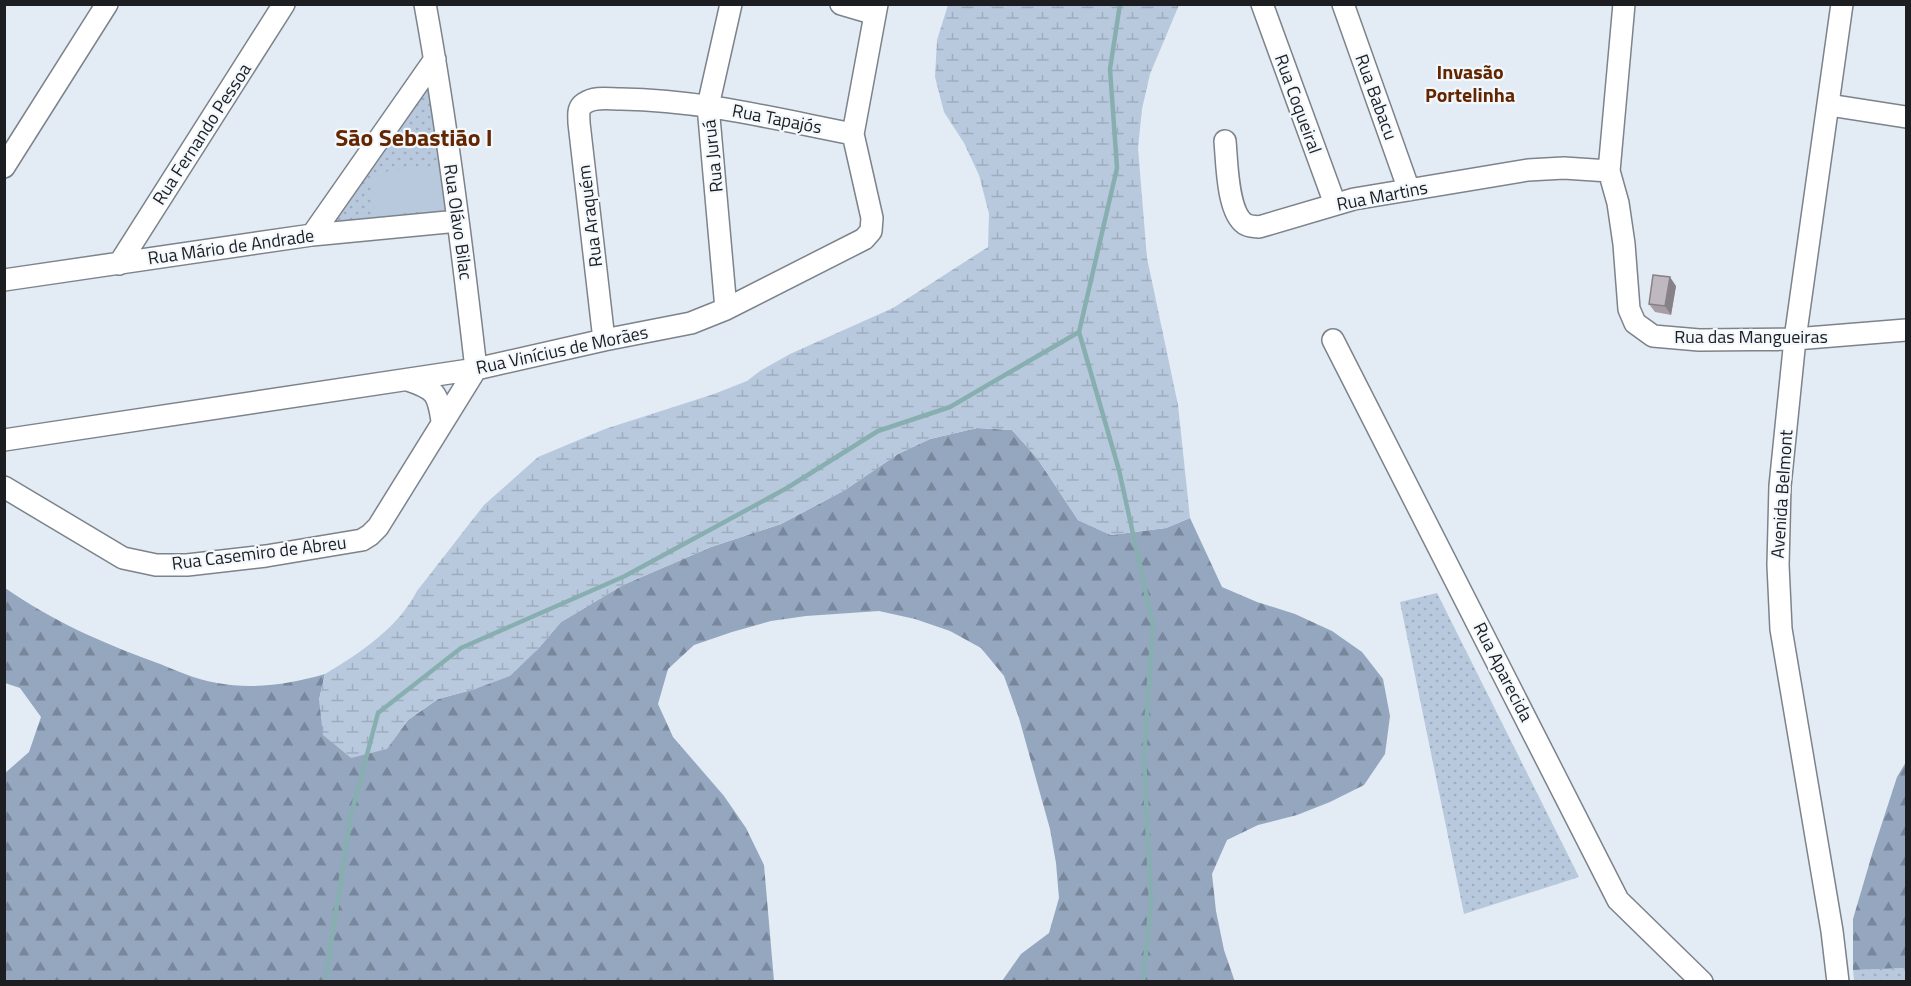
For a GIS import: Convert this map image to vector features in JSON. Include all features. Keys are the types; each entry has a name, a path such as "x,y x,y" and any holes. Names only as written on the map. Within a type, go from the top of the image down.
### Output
{"street":[{"path":"4,167 107,4"},
{"name":"Rua Fernando Pessoa","path":"119,264 284,4"},
{"name":"Rua Olávo Bilac","path":"425,4 458,220 476,369"},
{"name":"Rua Juruá","path":"726,309 708,106 731,4"},
{"path":"841,4 876,9"},
{"name":"Rua Coqueiral","path":"1262,4 1335,204"},
{"name":"Rua Babacu","path":"1343,4 1409,190"},
{"name":"Rua das Mangueiras","path":"1624,4 1608,171 1618,203 1629,309 1635,323 1653,336 1698,340 1795,339 1906,330"},
{"name":"Avenida Belmont","path":"1838,981 1832,931 1781,629 1778,565 1780,486 1795,339 1842,4"},
{"name":"Rua Vinícius de Morães","path":"4,440 476,369 691,323 726,309 864,239 871,231 872,218 853,134 876,9"},
{"path":"312,235 435,59"},
{"name":"Rua Tapajós","path":"593,99 652,100 708,106 853,134"},
{"name":"Rua Araquém","path":"593,99 579,109 579,123 604,340"},
{"path":"1829,105 1906,117"},
{"name":"Rua Martins","path":"1225,141 1233,208 1241,221 1248,226 1259,226 1354,199 1528,170 1564,168 1608,171"},
{"name":"Rua Mário de Andrade","path":"4,280 312,235 458,220"},
{"name":"Rua Aparecida","path":"1333,340 1442,550 1618,900 1702,981"},
{"name":"Rua Casemiro de Abreu","path":"4,487 123,558 156,565 187,565 266,556 362,540 378,527 476,369"},
{"path":"406,380 429,387 435,393 440,400 442,421"}],"green space":[{"path":"948,5 1179,5 1150,74 1142,109 1138,148 1147,258 1178,405 1190,518 1166,528 1111,535 1078,520 1037,458 1012,430 977,428 930,439 898,454 845,490 781,524 711,547 623,585 561,622 510,676 438,699 408,720 387,749 351,758 323,735 319,700 325,674 364,648 400,617 417,591 484,505 538,457 605,429 747,381 790,354 893,308 988,247 989,214 979,175 964,143 944,112 935,77 937,40"},
{"path":"428,78 447,213 337,225 334,219"},
{"path":"440,166 445,209 375,216 370,173"},
{"path":"977,428 1012,430 1037,458 1078,520 1111,535 1166,528 1190,518 1222,587 1257,602 1295,614 1332,631 1362,652 1383,679 1390,716 1385,754 1364,785 1330,802 1297,815 1258,825 1227,840 1212,874 1216,911 1224,950 1235,982 1002,981 1021,954 1049,933 1059,898 1050,829 1019,718 1004,676 981,648 950,631 915,619 879,611 771,621 694,645 668,669 658,704 673,737 724,796 746,828 764,865 774,981 5,981 4,774 29,752 41,717 20,688 5,683 5,588 41,611 76,629 113,646 200,679 231,685 258,686 299,681 325,674 319,700 387,748 408,720 438,699 475,689 537,650 561,622 623,585 711,547 781,524 845,490 898,454 930,439"},
{"path":"1437,593 1579,877 1464,914 1400,602"},
{"path":"1906,762 1906,968 1853,970 1853,919 1897,777"},
{"path":"1906,968 1906,981 1854,981 1853,970"}],"building":[{"path":"1653,275 1670,277 1665,306 1649,304"}],"waterway":[{"path":"1120,4 1110,69 1117,168 1079,332 1119,470 1153,625 1144,758 1151,902 1143,982"},
{"path":"325,982 351,815 378,713 461,648 625,576 787,488 878,431 950,407 1079,332"}],"district":[{"name":"Invasão Portelinha","path":"1470,84"},
{"name":"São Sebastião I","path":"414,138"}]}
